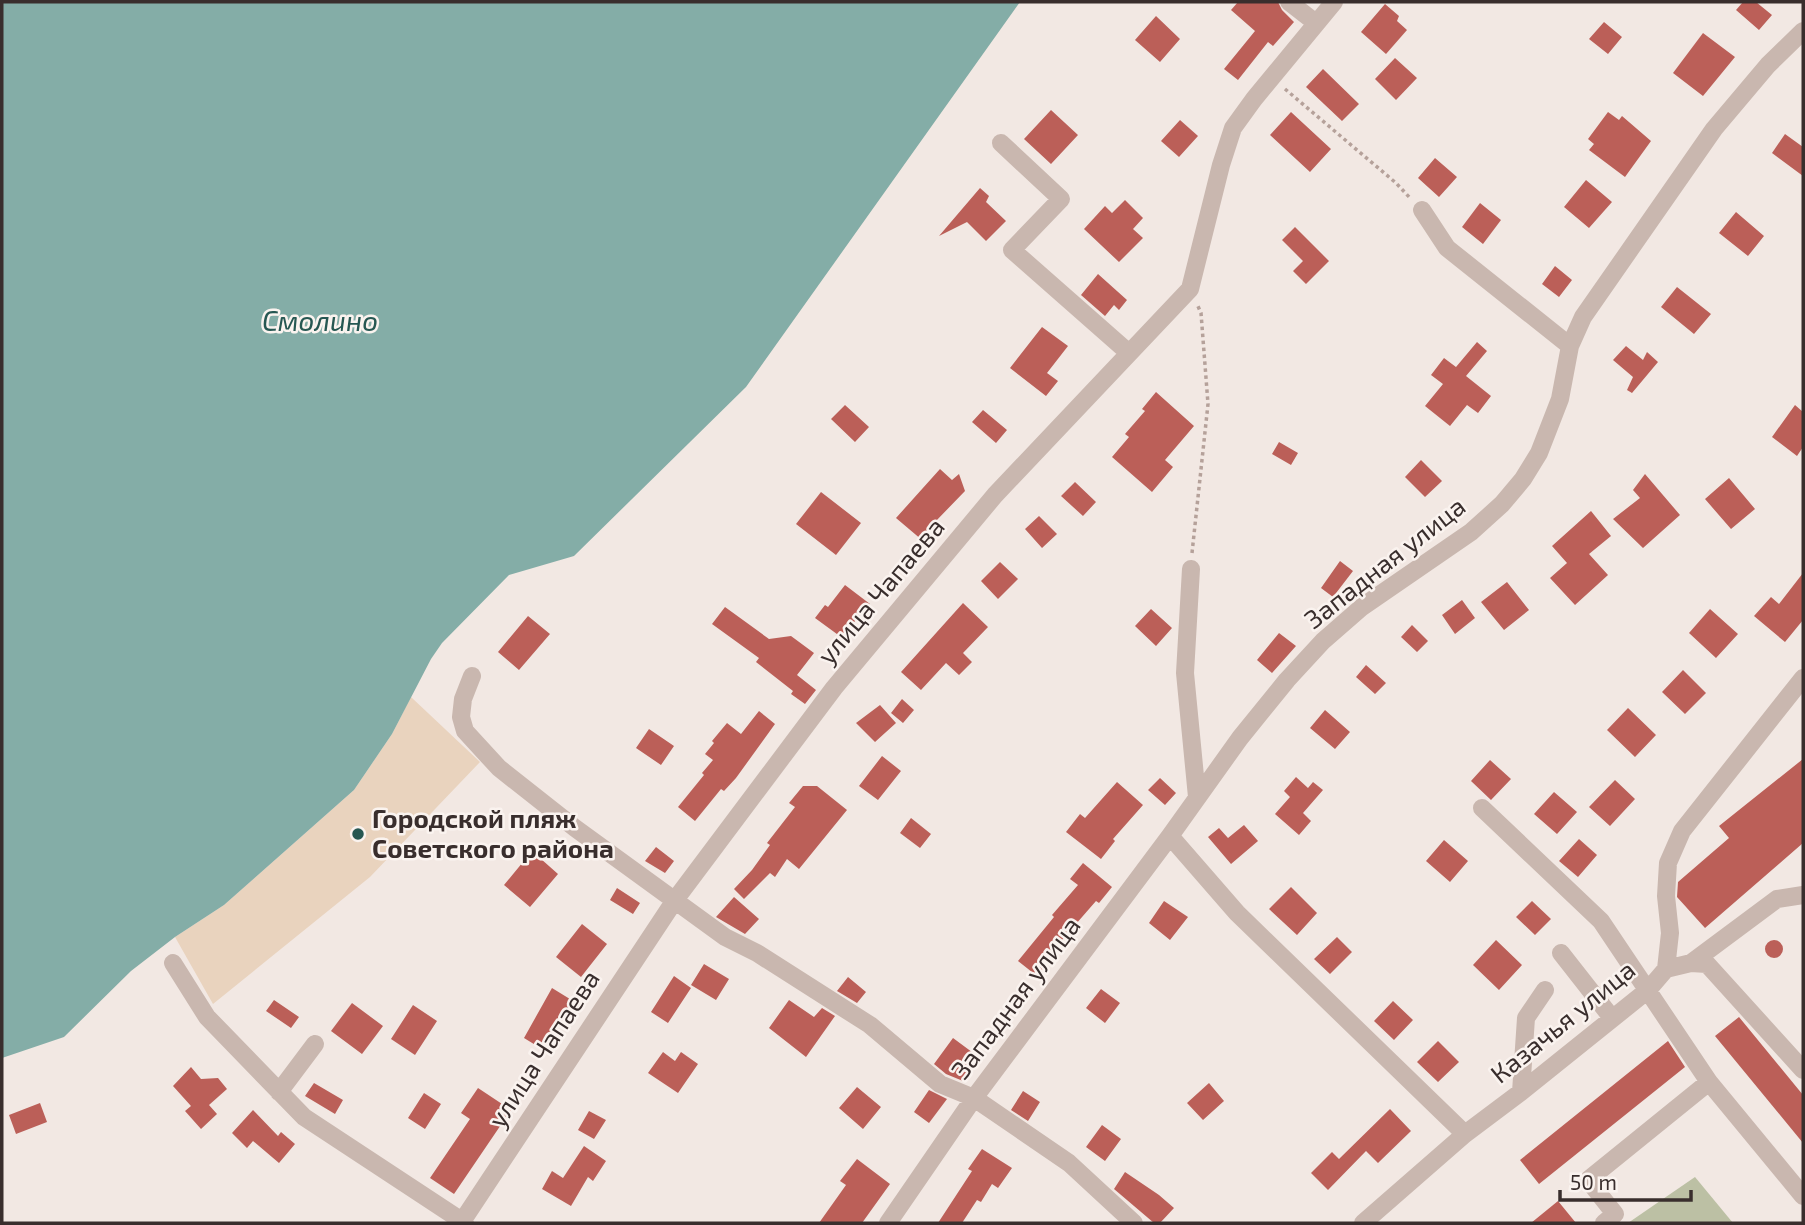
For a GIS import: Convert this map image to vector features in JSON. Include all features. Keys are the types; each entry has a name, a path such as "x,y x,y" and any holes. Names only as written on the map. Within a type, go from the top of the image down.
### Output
{"street":[{"path":"1290,2 1316,23"},
{"name":"улица Чапаева","path":"463,1223 675,900 834,688 995,495 1190,289 1233,128 1334,2"},
{"name":"Западная улица","path":"888,1223 974,1098 1240,738 1287,680 1323,641 1362,607 1471,533 1502,504 1522,480 1539,453 1560,398 1570,346 1583,317 1714,129 1768,65 1803,31"},
{"path":"1001,144 1061,199 1012,250 1129,353"},
{"path":"1422,211 1447,248 1570,346"},
{"path":"1191,569 1185,674 1197,797"},
{"path":"472,676 463,699 461,717 465,731 499,768 575,828 725,937 757,953 870,1025 940,1084 974,1098 1069,1163 1134,1223"},
{"name":"Казачья улица","path":"1363,1223 1465,1134 1648,990 1665,969 1670,933 1666,896 1668,863 1682,831 1803,678"},
{"path":"1482,808 1601,921 1709,1082 1803,1196"},
{"path":"1170,836 1237,913 1465,1134"},
{"path":"1665,969 1690,962 1777,899 1803,895"},
{"path":"1561,953 1612,1018"},
{"path":"1690,962 1707,964 1803,1070"},
{"path":"173,963 207,1017 304,1117 463,1223"},
{"path":"1521,1092 1526,1018 1545,989"},
{"path":"279,1092 315,1044"},
{"path":"1604,1223 1615,1214 1588,1180 1709,1082"}],"path":[{"path":"1272,78 1396,183 1422,211"},
{"path":"1190,289 1201,313 1208,404 1191,569"}],"green space":[{"path":"1695,1177 1733,1223 1628,1223"}],"sand":[{"name":"Городской пляж Советского района","path":"411,697 480,762 370,877 213,1004 175,937 224,905 354,790 392,734"}],"water":[{"name":"Смолино","path":"2,2 1020,2 746,387 574,556 509,575 442,643 392,734 354,790 224,905 175,937 131,971 64,1037 2,1058"}],"building":[{"path":"1238,2 1278,2 1294,22 1273,46 1268,42 1238,80 1224,69 1255,31 1231,10"},
{"path":"1743,2 1756,2 1772,15 1759,30 1736,10"},
{"path":"1385,4 1399,16 1397,21 1407,30 1386,54 1361,32"},
{"path":"1156,16 1180,39 1160,62 1135,40"},
{"path":"1604,22 1622,37 1608,54 1589,39"},
{"path":"1703,33 1735,57 1703,96 1673,73"},
{"path":"1395,58 1417,78 1396,100 1375,79"},
{"path":"1323,69 1359,104 1342,121 1306,87"},
{"path":"1051,110 1078,135 1051,164 1024,139"},
{"path":"1291,112 1331,149 1310,172 1270,135"},
{"path":"1608,112 1619,120 1622,116 1651,141 1625,177 1589,150 1594,144 1588,139"},
{"path":"1180,120 1198,136 1179,157 1161,141"},
{"path":"1785,134 1803,147 1803,176 1772,153"},
{"path":"1435,158 1457,177 1439,197 1418,178"},
{"path":"1586,180 1612,202 1589,228 1564,207"},
{"path":"980,188 989,196 986,202 1006,221 986,241 967,222 939,236"},
{"path":"1125,200 1143,218 1133,229 1143,238 1119,262 1084,229 1105,206 1112,213"},
{"path":"1480,203 1501,220 1483,244 1462,227"},
{"path":"1736,212 1764,236 1748,256 1719,233"},
{"path":"1295,227 1329,261 1306,284 1293,271 1303,261 1282,240"},
{"path":"1555,266 1572,280 1559,297 1542,284"},
{"path":"1098,274 1127,300 1119,310 1114,305 1105,316 1081,295"},
{"path":"1677,287 1711,314 1694,334 1661,307"},
{"path":"1042,327 1068,346 1047,373 1058,381 1046,396 1010,368"},
{"path":"1477,342 1487,351 1466,376 1491,396 1478,413 1467,405 1450,426 1425,406 1443,384 1431,375 1444,358 1456,367"},
{"path":"1626,346 1643,360 1647,352 1658,362 1632,393 1627,390 1633,377 1613,360"},
{"path":"1156,392 1194,426 1165,460 1173,467 1152,492 1112,457 1129,437 1125,434 1145,411 1142,409"},
{"path":"845,405 869,427 855,442 831,419"},
{"path":"1795,405 1803,412 1803,447 1797,456 1772,437"},
{"path":"983,410 1007,430 996,443 972,422"},
{"path":"1279,442 1298,453 1291,465 1272,454"},
{"path":"1421,460 1442,481 1425,497 1405,477"},
{"path":"940,469 952,480 959,474 965,491 935,522 922,540 896,518"},
{"path":"1645,474 1680,515 1643,548 1613,519 1640,498 1633,490"},
{"path":"1729,478 1755,509 1731,529 1705,499"},
{"path":"1075,482 1096,502 1083,516 1061,496"},
{"path":"821,492 861,523 836,555 796,524"},
{"path":"1591,511 1611,536 1589,554 1608,575 1575,605 1550,578 1567,563 1552,546"},
{"path":"1039,516 1057,534 1042,548 1025,529"},
{"path":"1340,561 1353,571 1333,597 1321,588"},
{"path":"1000,562 1018,579 998,599 981,581"},
{"path":"1803,573 1803,620 1785,642 1754,616 1771,597 1779,604"},
{"path":"1507,582 1529,610 1504,630 1481,602"},
{"path":"845,585 870,604 841,637 815,618 825,605 828,607"},
{"path":"1462,600 1475,618 1455,634 1442,615"},
{"path":"963,603 988,627 963,653 972,662 959,675 946,663 921,690 901,672"},
{"path":"725,607 769,639 791,636 814,653 797,675 816,690 805,704 756,662 759,658 712,624"},
{"path":"1151,609 1172,628 1156,646 1135,626"},
{"path":"1710,609 1738,634 1716,658 1689,633"},
{"path":"528,616 550,634 519,670 498,652"},
{"path":"1412,625 1428,641 1417,652 1401,637"},
{"path":"1279,633 1296,646 1272,673 1257,660"},
{"path":"1366,665 1386,683 1375,694 1356,677"},
{"path":"1683,670 1706,693 1685,714 1662,692"},
{"path":"902,699 914,710 903,723 891,713"},
{"path":"880,705 896,723 875,742 856,723"},
{"path":"1628,708 1656,735 1635,757 1607,730"},
{"path":"1325,710 1350,732 1335,749 1310,728"},
{"path":"759,711 775,724 736,778 724,791 721,789 695,821 678,807 713,760 705,754 714,743 712,741 727,723 741,734"},
{"path":"649,729 674,746 661,765 636,748"},
{"path":"882,756 901,771 878,800 859,786"},
{"path":"1803,759 1803,843 1705,928 1677,897 1678,882 1729,838 1719,826"},
{"path":"1490,760 1511,779 1491,800 1471,781"},
{"path":"1296,777 1308,788 1313,782 1323,790 1303,813 1311,821 1299,835 1275,814 1290,797 1284,791"},
{"path":"1160,778 1176,793 1165,805 1148,790"},
{"path":"1615,780 1635,799 1610,826 1589,807"},
{"path":"1117,782 1143,805 1113,839 1115,841 1101,859 1066,832 1080,814 1085,818"},
{"path":"803,786 817,786 847,810 799,869 787,859 775,877 770,873 744,899 734,889 770,845 767,843 795,807 789,803"},
{"path":"1554,792 1577,812 1557,834 1534,814"},
{"path":"911,818 931,834 920,848 900,833"},
{"path":"1244,825 1258,841 1231,864 1208,837 1219,828 1228,838"},
{"path":"1579,839 1597,855 1578,877 1559,861"},
{"path":"1444,840 1468,861 1450,882 1426,861"},
{"path":"656,847 674,861 665,873 645,861"},
{"path":"532,851 558,874 530,907 504,885"},
{"path":"1083,863 1112,887 1099,903 1096,901 1055,948 1058,950 1037,976 1018,961 1078,885 1070,879"},
{"path":"1291,887 1317,913 1297,935 1269,909"},
{"path":"617,888 640,903 633,914 610,900"},
{"path":"734,897 759,919 745,934 716,917"},
{"path":"1164,901 1188,917 1170,940 1149,923"},
{"path":"1532,901 1551,919 1535,935 1516,917"},
{"path":"582,924 607,944 581,977 556,957"},
{"path":"1337,937 1352,952 1330,974 1314,959"},
{"path":"1496,940 1522,965 1499,990 1473,965"},
{"path":"1774,940 1780,943 1783,949 1780,955 1774,958 1768,955 1765,949 1768,943"},
{"path":"704,964 729,979 716,1000 691,985"},
{"path":"674,976 691,988 668,1023 651,1012"},
{"path":"848,977 866,992 857,1003 837,991"},
{"path":"552,988 578,1004 566,1025 559,1021 542,1049 524,1038"},
{"path":"1101,989 1120,1003 1105,1023 1086,1008"},
{"path":"274,1000 299,1017 291,1028 266,1011"},
{"path":"789,1000 814,1017 822,1008 835,1016 806,1057 769,1028"},
{"path":"1393,1001 1413,1020 1394,1040 1374,1021"},
{"path":"352,1003 383,1026 362,1054 331,1031"},
{"path":"413,1005 437,1021 415,1055 391,1039"},
{"path":"1739,1017 1803,1095 1803,1143 1715,1036"},
{"path":"953,1038 980,1058 963,1081 946,1074 934,1064"},
{"path":"1438,1041 1459,1062 1438,1082 1417,1062"},
{"path":"1668,1041 1685,1067 1539,1184 1520,1160"},
{"path":"663,1052 675,1061 681,1052 698,1064 678,1093 648,1073"},
{"path":"191,1067 201,1079 218,1078 227,1089 209,1105 217,1114 201,1129 185,1111 191,1106 173,1086"},
{"path":"314,1083 343,1100 335,1114 305,1096"},
{"path":"1209,1083 1224,1101 1203,1120 1187,1103"},
{"path":"857,1087 881,1107 863,1129 839,1108"},
{"path":"478,1088 511,1110 454,1194 430,1178 470,1119 461,1113"},
{"path":"929,1090 947,1099 929,1123 914,1112"},
{"path":"1023,1091 1040,1102 1028,1121 1011,1110"},
{"path":"424,1093 441,1104 425,1129 408,1118"},
{"path":"40,1103 47,1122 16,1134 9,1115"},
{"path":"1390,1109 1411,1131 1378,1163 1366,1151 1328,1190 1311,1173 1332,1152 1339,1159"},
{"path":"253,1110 278,1136 281,1132 295,1144 279,1163 253,1141 247,1148 232,1133"},
{"path":"589,1111 606,1120 594,1139 578,1130"},
{"path":"1102,1125 1121,1139 1105,1161 1086,1147"},
{"path":"584,1146 606,1161 593,1181 588,1177 571,1206 542,1189 552,1171 563,1178"},
{"path":"982,1149 1012,1168 998,1188 992,1184 981,1202 977,1200 962,1223 938,1223 972,1171 968,1169"},
{"path":"857,1159 890,1184 862,1223 819,1223 846,1185 840,1181"},
{"path":"1125,1172 1174,1208 1160,1223 1154,1223 1114,1189"},
{"path":"1558,1201 1576,1223 1531,1223"}],"place":[{"name":"Городской пляж Советского района","path":"358,834"}]}
